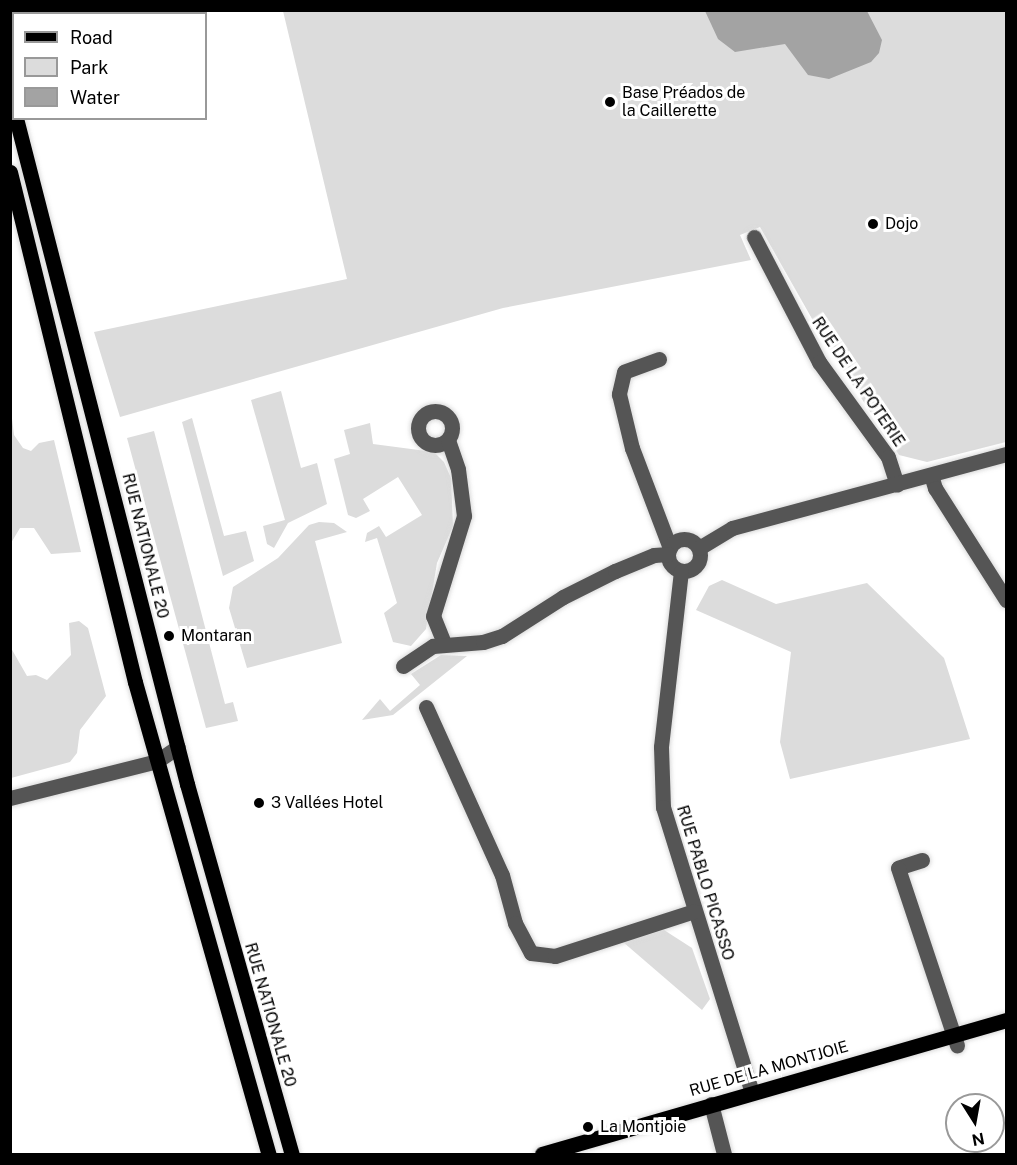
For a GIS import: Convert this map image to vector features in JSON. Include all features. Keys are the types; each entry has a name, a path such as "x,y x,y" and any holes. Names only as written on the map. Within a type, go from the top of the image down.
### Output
{"main road":[{"name":"RUE NATIONALE 20","path":"17,120 178,747 292,1155"},
{"path":"10,172 157,761 269,1155"},
{"name":"RUE DE LA MONTJOIE","path":"542,1155 752,1092 956,1040 1006,1020"}],"street":[{"name":"RUE DE LA POTERIE","path":"754,237 819,362 888,457 897,485"},
{"path":"403,666 444,643 483,642 502,636 563,597 615,571 669,551 687,539 699,548 700,555 694,568 681,571 672,565 669,551 632,448 619,394 624,372 659,359"},
{"path":"444,643 433,616 464,516 459,469 448,440"},
{"path":"699,548 732,528 1006,454"},
{"path":"931,475 934,489 1006,600"},
{"name":"RUE PABLO PICASSO","path":"681,571 659,778 667,830 752,1092"},
{"path":"426,707 502,875 515,923 531,953 555,956 694,911"},
{"path":"10,798 157,761 178,747"},
{"path":"922,860 898,868 956,1040"},
{"path":"711,1104 724,1155"}],"green space":[{"path":"283,11 1006,11 1006,442 927,462 899,455 832,354 760,227 740,235 751,260 503,308 120,417 94,332 347,279"},
{"path":"281,391 301,468 317,463 327,504 288,523 274,548 267,544 263,526 285,520 251,400"},
{"path":"10,402 14,435 23,448 31,451 39,443 54,440 81,552 51,554 34,528 20,528 11,543"},
{"path":"192,418 224,536 246,531 254,561 223,576 182,422"},
{"path":"370,423 373,444 434,452 444,462 451,478 453,526 437,563 426,629 411,646 393,642 384,613 397,603 377,538 365,542 367,533 379,526 386,537 422,515 398,477 363,499 370,511 356,518 348,515 334,459 350,454 344,430"},
{"path":"154,431 225,704 233,702 238,721 206,728 127,438"},
{"path":"319,522 334,523 347,532 315,541 342,643 247,668 229,608 233,587 278,558 309,525"},
{"path":"722,580 776,604 867,583 944,658 970,739 790,779 780,742 791,652 696,610 709,586"},
{"path":"79,621 88,628 106,696 80,730 77,753 70,762 11,778 11,648 27,676 36,675 47,680 71,655 69,623"},
{"path":"441,655 467,656 393,715 362,720 380,699 390,711 420,685 411,674"},
{"path":"664,930 692,948 710,999 702,1010 623,942"}],"water":[{"path":"705,11 867,11 882,40 879,53 871,62 829,79 808,75 785,44 735,52 718,39"}],"place":[{"name":"Base Préados de la Caillerette","path":"610,102"},
{"name":"Dojo","path":"873,224"},
{"name":"Montaran","path":"169,636"},
{"name":"3 Vallées Hotel","path":"259,803"},
{"name":"La Montjoie","path":"588,1127"}]}
